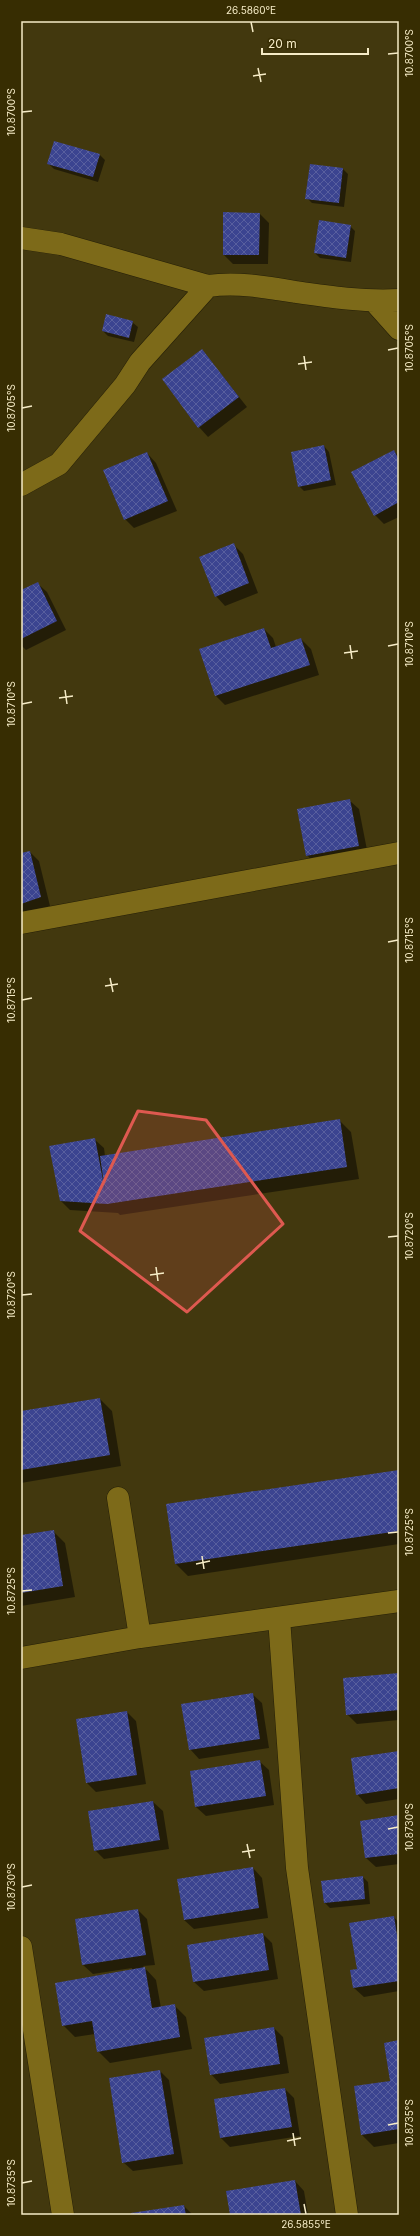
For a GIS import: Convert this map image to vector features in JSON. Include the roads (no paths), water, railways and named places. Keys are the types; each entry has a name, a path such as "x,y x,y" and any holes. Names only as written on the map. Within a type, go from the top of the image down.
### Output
{"street":[{"path":"21,238 61,244 208,286 223,284 263,286 374,301 399,300"},
{"path":"21,485 59,464 124,385 140,362 208,286"},
{"path":"374,301 399,329"},
{"path":"21,923 399,853"},
{"path":"118,1498 140,1637"},
{"path":"21,1658 140,1637 399,1601"},
{"path":"280,1618 297,1868 347,2215"},
{"path":"21,1947 63,2215"}]}
